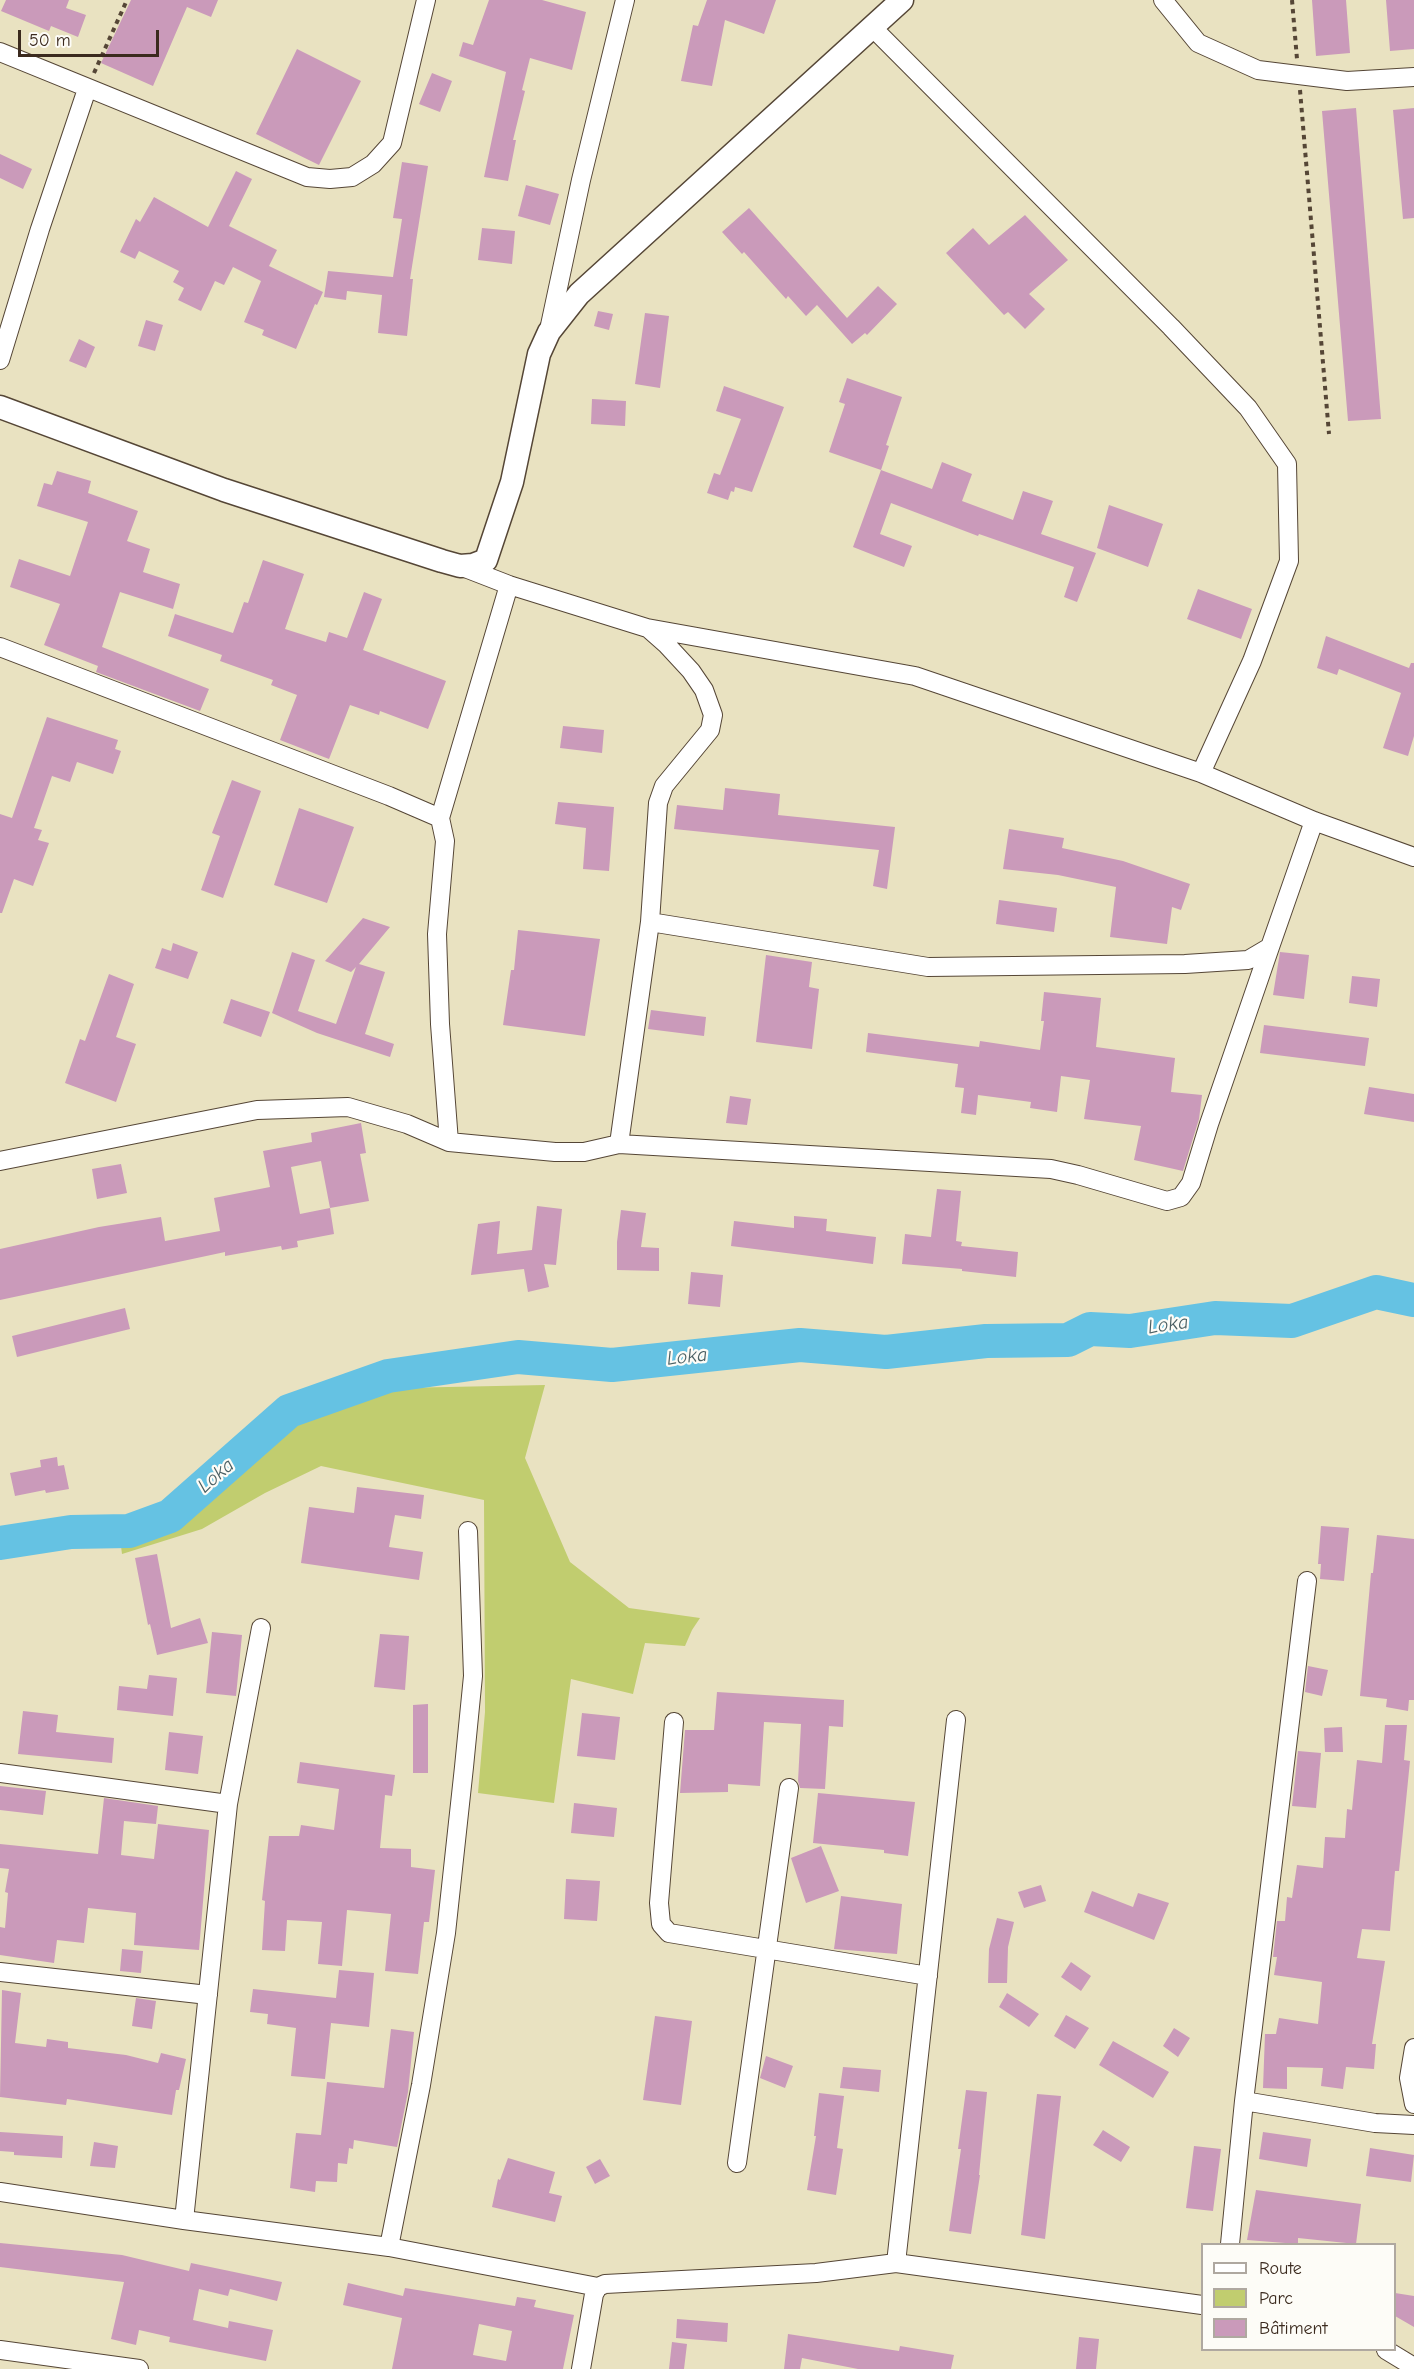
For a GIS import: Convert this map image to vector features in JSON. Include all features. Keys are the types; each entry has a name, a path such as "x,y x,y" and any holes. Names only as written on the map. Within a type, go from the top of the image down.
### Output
{"street":[{"path":"0,52 307,177 330,179 352,177 374,164 392,143 426,0"},
{"path":"460,566 473,565 486,560 512,482 539,354 549,332 581,180 625,0"},
{"path":"549,332 579,294 902,0"},
{"path":"1162,0 1198,43 1258,70 1347,81 1414,77"},
{"path":"872,27 1171,327 1248,408 1287,464 1289,561 1252,661 1201,773"},
{"path":"0,360 40,229 87,89"},
{"path":"0,407 224,490 460,566 509,585 647,628 915,676 1201,773 1314,821 1414,857"},
{"path":"449,1142 440,1024 437,934 445,841 440,818 509,585"},
{"path":"620,1144 650,922 657,803 664,786 710,730 713,715 704,690 691,671 666,644 647,628"},
{"path":"0,647 389,796 440,818"},
{"path":"0,1161 257,1110 348,1107 407,1124 449,1142 565,1152 584,1152 620,1144 1051,1169 1167,1201 1181,1197 1191,1183 1269,947 1314,821"},
{"path":"650,922 928,967 1185,964 1248,960 1269,947"},
{"path":"389,2247 421,2085 446,1933 473,1676 468,1531"},
{"path":"1230,2243 1244,2100 1307,1581"},
{"path":"184,2220 228,1804 261,1628"},
{"path":"896,2264 956,1720"},
{"path":"674,1722 659,1903 661,1924 669,1933 928,1976"},
{"path":"0,1773 228,1804"},
{"path":"737,2163 789,1788"},
{"path":"0,1972 208,1995"},
{"path":"1414,2048 1409,2078 1414,2103"},
{"path":"1244,2100 1375,2123 1414,2125"},
{"path":"0,2192 184,2220 389,2247 598,2287 605,2284 816,2273 896,2264 1201,2305"},
{"path":"581,2369 594,2294 598,2287"},
{"path":"0,2350 139,2369"},
{"path":"1389,2351 1414,2367"}],"path":[{"path":"87,89 127,0"},
{"path":"1292,0 1329,434"}],"green space":[{"path":"545,1385 525,1458 570,1562 629,1608 700,1618 685,1646 645,1643 633,1694 571,1679 554,1803 478,1793 485,1712 484,1500 321,1466 265,1493 202,1529 122,1554 118,1523 150,1514 266,1427 319,1414 399,1388"}],"building":[{"path":"6,0 69,0 66,8 86,15 78,37 51,26 49,31 1,11"},
{"path":"131,0 218,0 211,17 187,7 153,86 101,63"},
{"path":"489,0 542,0 586,12 572,70 530,58 522,90 525,91 513,140 516,140 508,181 484,177 506,72 459,56 463,42 473,45"},
{"path":"707,0 776,0 764,34 725,20 712,86 681,81 693,25 698,26"},
{"path":"1312,0 1346,0 1350,53 1316,56"},
{"path":"1386,0 1414,0 1414,49 1390,51"},
{"path":"297,49 361,81 319,165 256,134"},
{"path":"432,73 452,81 440,112 419,104"},
{"path":"1356,108 1381,419 1348,421 1322,111"},
{"path":"1414,108 1414,218 1403,219 1393,110"},
{"path":"0,154 32,169 23,189 0,178"},
{"path":"402,162 428,166 410,279 413,279 407,336 378,333 382,295 347,291 346,300 324,297 328,271 393,277 402,219 393,218"},
{"path":"236,171 252,179 229,226 277,250 269,266 323,292 317,305 315,304 296,349 262,335 264,330 244,322 261,281 233,267 224,285 215,281 201,311 178,300 184,288 173,282 179,271 139,251 135,259 120,252 136,219 140,222 154,197 208,227"},
{"path":"526,185 559,194 550,225 518,216"},
{"path":"749,208 847,318 878,286 897,304 867,335 865,333 852,344 817,305 806,316 788,296 786,299 744,252 742,254 722,232"},
{"path":"1025,215 1068,260 1029,294 1045,309 1025,329 1008,312 1004,315 946,253 973,228 989,245"},
{"path":"482,228 515,231 512,264 478,260"},
{"path":"598,311 613,314 609,330 594,326"},
{"path":"645,313 669,316 660,388 635,384"},
{"path":"146,320 163,325 155,351 138,346"},
{"path":"79,339 95,347 86,368 69,361"},
{"path":"847,378 902,397 886,445 889,446 881,470 829,452 845,404 839,402"},
{"path":"724,386 784,407 752,492 735,487 728,500 707,493 714,473 720,475 741,419 716,411"},
{"path":"592,399 626,401 625,426 591,424"},
{"path":"942,462 972,474 962,501 1013,520 1023,491 1053,501 1041,534 1096,553 1077,602 1064,597 1074,567 979,534 978,536 891,503 880,534 912,546 904,567 853,547 881,470 932,489"},
{"path":"57,471 91,481 88,493 138,511 127,541 150,549 143,572 180,584 173,609 120,592 102,647 209,689 200,711 96,672 98,666 44,645 60,604 10,587 19,559 70,576 88,522 37,506 44,483 52,485"},
{"path":"1109,505 1163,524 1148,567 1097,548"},
{"path":"263,560 304,574 285,629 326,642 329,632 347,638 364,592 382,599 363,650 446,681 428,729 380,711 379,715 350,705 329,759 280,740 297,695 271,685 273,680 220,661 222,655 168,636 175,614 233,633 244,602 248,603"},
{"path":"1198,589 1252,609 1241,639 1187,619"},
{"path":"1326,636 1409,668 1411,663 1414,663 1414,736 1408,756 1383,748 1401,693 1339,669 1337,675 1317,668"},
{"path":"47,717 118,740 115,749 121,751 113,774 77,762 70,782 52,776 34,828 42,830 38,840 49,843 33,886 14,879 2,913 0,913 0,814 12,818"},
{"path":"563,726 604,730 602,753 560,748"},
{"path":"232,780 261,791 223,898 201,890 220,836 212,833"},
{"path":"725,788 780,794 778,815 895,827 887,889 873,886 879,850 674,829 677,805 723,810"},
{"path":"558,802 614,807 609,871 583,869 586,828 555,824"},
{"path":"299,808 354,827 327,903 274,885"},
{"path":"1009,829 1064,838 1062,848 1123,861 1190,884 1181,910 1172,907 1167,944 1110,937 1116,887 1058,875 1003,869"},
{"path":"999,900 1057,908 1054,932 996,924"},
{"path":"363,918 390,927 359,964 385,972 365,1034 394,1044 390,1057 317,1033 272,1013 292,952 315,960 298,1011 336,1024 356,967 351,972 325,961"},
{"path":"518,930 600,939 585,1036 503,1025 511,970 514,970"},
{"path":"173,943 198,952 188,979 155,968 162,948 171,951"},
{"path":"1280,952 1309,955 1304,999 1273,995"},
{"path":"766,955 812,962 809,987 819,989 812,1049 756,1042"},
{"path":"109,974 134,984 116,1037 136,1044 116,1102 65,1083 80,1039 85,1041"},
{"path":"1352,976 1380,979 1377,1007 1349,1003"},
{"path":"1044,992 1101,998 1096,1047 1175,1058 1171,1092 1202,1095 1199,1119 1183,1171 1134,1160 1141,1126 1084,1119 1090,1080 1061,1076 1057,1112 1030,1108 1031,1102 978,1095 976,1115 961,1113 964,1088 955,1087 958,1064 866,1052 868,1033 979,1047 980,1041 1040,1050 1044,1021 1041,1021"},
{"path":"231,999 270,1012 261,1037 223,1023"},
{"path":"651,1010 706,1017 704,1036 648,1029"},
{"path":"1264,1025 1369,1038 1365,1066 1260,1053"},
{"path":"1369,1087 1414,1094 1414,1122 1364,1114"},
{"path":"730,1096 751,1099 747,1125 726,1123"},
{"path":"361,1123 366,1153 360,1154 369,1201 330,1208 334,1234 297,1241 298,1247 282,1250 281,1246 225,1256 225,1252 0,1300 0,1249 99,1227 161,1217 165,1241 220,1231 214,1198 270,1187 263,1151 312,1142 311,1133","holes":["321,1161 330,1208 300,1214 291,1167"]},
{"path":"121,1164 127,1193 97,1199 92,1169"},
{"path":"937,1189 961,1191 956,1241 962,1242 961,1246 1018,1252 1016,1277 962,1271 962,1269 902,1264 905,1234 931,1237"},
{"path":"537,1206 562,1209 556,1265 544,1264 549,1287 528,1292 524,1269 471,1275 478,1224 500,1221 497,1254 532,1250"},
{"path":"621,1210 646,1213 641,1247 659,1248 659,1271 617,1270 617,1242"},
{"path":"794,1216 827,1219 826,1231 876,1237 873,1264 731,1246 734,1221 794,1228"},
{"path":"691,1272 723,1275 720,1307 688,1304"},
{"path":"125,1308 130,1329 17,1357 12,1336"},
{"path":"57,1457 58,1466 64,1465 69,1489 46,1493 45,1490 15,1496 10,1473 41,1467 40,1460"},
{"path":"357,1487 424,1495 421,1519 395,1515 389,1547 423,1552 419,1580 301,1563 309,1507 354,1513"},
{"path":"1321,1526 1349,1528 1344,1581 1320,1579 1321,1564 1318,1564"},
{"path":"1377,1535 1414,1539 1414,1700 1409,1700 1408,1711 1386,1707 1387,1699 1360,1696 1371,1573 1373,1573"},
{"path":"157,1554 171,1628 200,1618 208,1643 157,1655 150,1624 148,1625 135,1558"},
{"path":"212,1632 242,1635 236,1696 206,1693"},
{"path":"380,1634 409,1636 405,1690 374,1687"},
{"path":"1308,1666 1328,1670 1322,1696 1305,1692"},
{"path":"149,1675 177,1678 173,1716 117,1710 119,1686 147,1689"},
{"path":"717,1692 844,1700 843,1727 829,1726 825,1789 800,1788 798,1781 801,1724 764,1722 760,1786 728,1784 728,1792 680,1793 685,1730 714,1730"},
{"path":"428,1704 428,1773 413,1773 413,1705"},
{"path":"23,1711 58,1715 56,1732 114,1738 112,1763 18,1754"},
{"path":"582,1713 620,1717 615,1760 577,1756"},
{"path":"1385,1725 1407,1725 1404,1760 1410,1761 1399,1871 1395,1871 1390,1931 1362,1929 1357,1958 1385,1961 1372,2044 1376,2044 1374,2069 1346,2067 1343,2089 1321,2086 1323,2068 1287,2067 1287,2089 1263,2088 1265,2034 1276,2034 1279,2018 1318,2024 1322,1982 1274,1975 1277,1957 1273,1957 1277,1921 1285,1921 1287,1897 1292,1898 1297,1865 1323,1868 1325,1837 1345,1838 1347,1809 1352,1810 1357,1760 1382,1763"},
{"path":"1342,1727 1343,1752 1325,1752 1324,1728"},
{"path":"169,1732 203,1736 198,1774 165,1770"},
{"path":"1298,1751 1321,1753 1316,1808 1292,1806"},
{"path":"300,1762 395,1775 392,1796 385,1795 380,1848 411,1849 411,1867 435,1870 429,1922 424,1922 418,1974 385,1971 391,1914 347,1910 342,1966 318,1964 322,1922 287,1920 285,1951 262,1950 265,1901 262,1900 269,1836 299,1836 301,1825 334,1830 339,1789 297,1783"},
{"path":"0,1786 46,1791 43,1815 0,1810"},
{"path":"818,1793 915,1802 908,1856 884,1853 884,1850 813,1843"},
{"path":"104,1798 158,1806 156,1824 124,1821 121,1855 154,1859 158,1824 209,1830 199,1950 134,1945 136,1913 88,1908 84,1943 57,1940 54,1963 0,1955 0,1927 5,1928 8,1893 5,1892 9,1869 0,1868 0,1844 98,1854"},
{"path":"574,1803 617,1808 614,1837 571,1833"},
{"path":"821,1846 839,1891 806,1903 791,1858"},
{"path":"566,1879 600,1881 597,1921 564,1919"},
{"path":"1041,1885 1046,1901 1024,1908 1018,1892"},
{"path":"1092,1891 1133,1907 1138,1893 1169,1903 1154,1940 1084,1912"},
{"path":"841,1896 902,1904 897,1954 834,1949"},
{"path":"997,1918 1014,1922 1008,1947 1007,1983 988,1983 989,1949"},
{"path":"122,1949 143,1951 141,1973 120,1971"},
{"path":"1071,1962 1091,1976 1081,1991 1061,1977"},
{"path":"339,1970 374,1973 369,2027 331,2023 325,2079 291,2076 296,2028 267,2024 268,2014 250,2012 253,1989 336,1998"},
{"path":"2,1990 21,1993 15,2043 46,2047 47,2039 68,2042 68,2048 126,2055 158,2063 161,2053 186,2059 179,2090 176,2090 172,2115 67,2099 66,2105 0,2097"},
{"path":"1007,1993 1039,2014 1029,2027 999,2007"},
{"path":"136,1998 156,2001 152,2029 132,2026"},
{"path":"1066,2015 1089,2028 1075,2049 1054,2036"},
{"path":"655,2016 692,2021 681,2105 643,2100"},
{"path":"1174,2028 1190,2038 1178,2057 1163,2046"},
{"path":"391,2029 414,2032 408,2092 397,2147 354,2140 353,2149 349,2148 347,2164 338,2163 337,2182 316,2181 315,2192 290,2188 296,2133 321,2135 327,2082 384,2088"},
{"path":"1113,2041 1169,2072 1153,2098 1099,2065"},
{"path":"766,2056 793,2066 785,2088 760,2078"},
{"path":"843,2067 881,2070 879,2092 840,2088"},
{"path":"966,2090 987,2092 980,2175 971,2234 949,2231 961,2149 958,2149"},
{"path":"819,2093 844,2096 837,2148 843,2149 836,2195 807,2190 816,2136 814,2136"},
{"path":"1037,2094 1061,2096 1045,2239 1021,2235"},
{"path":"1103,2130 1130,2147 1121,2162 1093,2145"},
{"path":"0,2132 63,2136 62,2158 14,2155 14,2152 0,2151"},
{"path":"1263,2132 1311,2139 1307,2167 1259,2159"},
{"path":"94,2142 118,2146 115,2168 90,2166"},
{"path":"1194,2146 1221,2149 1213,2211 1186,2208"},
{"path":"1370,2148 1414,2155 1411,2182 1366,2176"},
{"path":"508,2158 555,2172 549,2193 562,2196 555,2222 492,2207 498,2179 500,2180"},
{"path":"600,2159 610,2176 595,2184 586,2167"},
{"path":"1256,2190 1361,2204 1356,2243 1298,2238 1298,2243 1247,2240"},
{"path":"0,2243 122,2255 189,2271 191,2263 282,2282 277,2301 230,2289 228,2296 199,2289 193,2320 228,2328 229,2321 273,2330 266,2361 169,2342 170,2337 139,2330 136,2345 111,2339 124,2282 0,2267"},
{"path":"348,2283 403,2296 405,2288 515,2306 517,2297 536,2300 534,2307 574,2315 563,2369 392,2369 402,2318 343,2305","holes":["479,2324 512,2331 506,2361 473,2355"]},
{"path":"1396,2293 1414,2296 1414,2327 1396,2317"},
{"path":"677,2319 728,2323 727,2342 676,2338"},
{"path":"788,2334 899,2351 900,2346 954,2355 951,2369 858,2369 802,2358 800,2369 784,2369"},
{"path":"1079,2337 1099,2339 1096,2369 1076,2369"},
{"path":"672,2342 687,2344 684,2369 669,2369"}],"waterway":[{"name":"Loka","path":"0,1543 71,1532 129,1531 170,1516 289,1411 388,1376 518,1357 612,1365 800,1345 886,1352 986,1341 1068,1340 1090,1329 1130,1331 1215,1318 1292,1321 1376,1292 1414,1300"}]}
